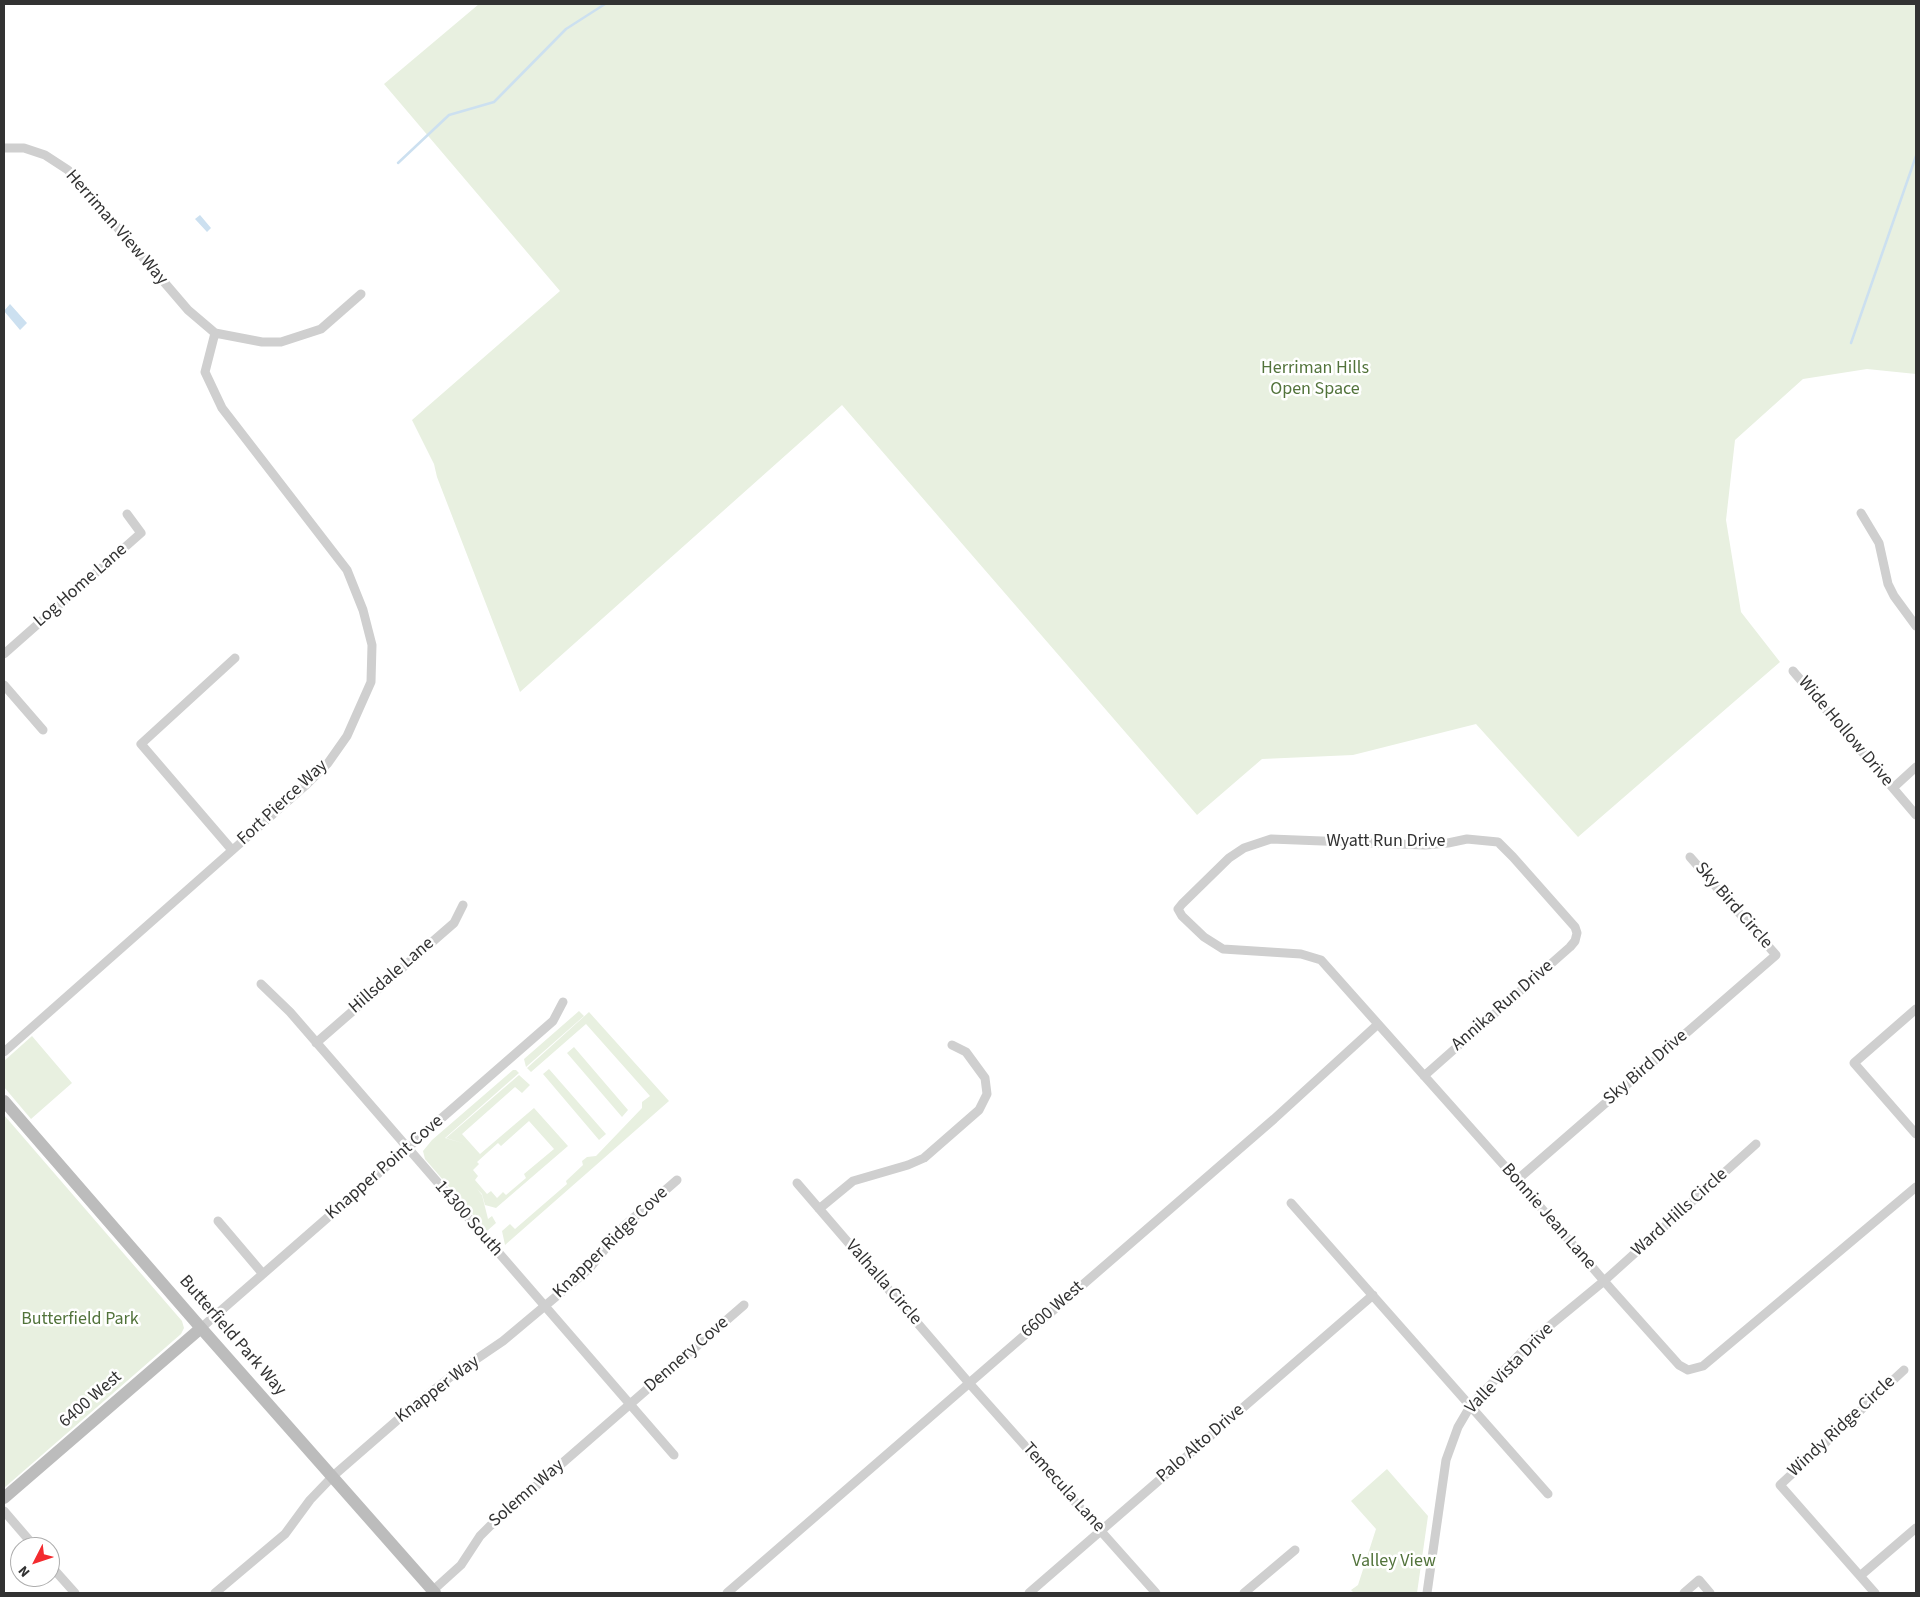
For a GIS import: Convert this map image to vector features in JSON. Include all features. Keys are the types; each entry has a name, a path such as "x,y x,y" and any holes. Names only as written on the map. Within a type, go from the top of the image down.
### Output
{"street":[{"name":"Herriman View Way","path":"4,148 24,148 45,155 68,170 188,310 215,333"},
{"path":"215,333 262,342 280,342 321,330 361,294"},
{"name":"Fort Pierce Way","path":"4,1052 305,786 328,763 348,736 371,682 372,645 363,610 347,570 222,408 205,372 215,333"},
{"path":"1861,513 1879,543 1888,584 1894,596 1916,626"},
{"name":"Log Home Lane","path":"4,654 141,533 127,514"},
{"path":"232,850 142,744 235,658"},
{"name":"Wide Hollow Drive","path":"1793,671 1916,815"},
{"path":"4,685 43,730"},
{"path":"1893,788 1916,768"},
{"name":"Wyatt Run Drive","path":"1178,910 1229,858 1244,848 1271,839 1425,845 1448,843 1467,838 1498,842 1575,927 1577,933"},
{"name":"Sky Bird Circle","path":"1690,857 1776,956"},
{"name":"Hillsdale Lane","path":"316,1043 454,923 463,906"},
{"name":"Bonnie Jean Lane","path":"1178,910 1204,937 1223,949 1301,954 1321,960 1680,1366 1688,1370 1703,1366 1916,1186"},
{"name":"Annika Run Drive","path":"1424,1076 1570,947 1575,941 1577,933"},
{"name":"Sky Bird Drive","path":"1517,1180 1776,956"},
{"name":"14300 South","path":"260,984 290,1012 674,1456"},
{"name":"Knapper Point Cove","path":"201,1328 553,1022 563,1002"},
{"path":"1916,1008 1854,1063 1916,1134"},
{"name":"6600 West","path":"727,1593 1266,1125 1377,1025"},
{"path":"819,1209 853,1181 908,1165 924,1158 979,1110 987,1094 985,1078 966,1052 952,1045"},
{"name":"Butterfield Park Way","path":"4,1101 432,1592"},
{"name":"Ward Hills Circle","path":"1604,1281 1756,1144"},
{"name":"Knapper Ridge Cove","path":"545,1307 589,1269 624,1227 677,1180"},
{"name":"Valhalla Circle","path":"797,1182 970,1383"},
{"path":"1291,1203 1472,1405 1548,1494"},
{"path":"218,1221 263,1274"},
{"name":"Valle Vista Drive","path":"1427,1593 1446,1460 1458,1427 1472,1405 1536,1337 1604,1281"},
{"name":"Palo Alto Drive","path":"1029,1593 1373,1295"},
{"name":"Dennery Cove","path":"630,1404 744,1305"},
{"name":"Knapper Way","path":"215,1593 285,1534 310,1500 332,1476 417,1403 453,1375 503,1341 545,1307"},
{"name":"6400 West","path":"4,1498 201,1328"},
{"name":"Windy Ridge Circle","path":"1860,1576 1780,1485 1904,1370"},
{"name":"Temecula Lane","path":"970,1383 1156,1593"},
{"name":"Solemn Way","path":"432,1592 461,1565 476,1541 490,1526 630,1404"},
{"path":"4,1511 26,1537"},
{"path":"1875,1593 1860,1576 1916,1528"},
{"path":"1244,1593 1295,1550"},
{"path":"60,1576 75,1593"},
{"path":"1684,1593 1698,1580 1710,1593"}],"green space":[{"name":"Herriman Hills Open Space","path":"479,4 1916,4 1916,374 1867,369 1803,379 1735,440 1726,520 1741,612 1780,662 1578,837 1476,724 1353,755 1262,759 1197,815 842,405 520,692 437,477 434,464 412,420 560,291 384,84"},
{"path":"579,1011 584,1016 526,1067 524,1059"},
{"path":"589,1012 669,1101 505,1245 502,1231 510,1224 515,1229 567,1184 566,1181 583,1165 582,1161 587,1157 596,1156 642,1108 642,1102 650,1096 586,1024 531,1072 527,1068"},
{"path":"32,1036 72,1083 31,1119 4,1087 4,1061"},
{"path":"574,1047 628,1110 622,1117 567,1053"},
{"path":"549,1069 606,1134 599,1140 543,1074"},
{"path":"513,1070 516,1070 519,1073 445,1138 466,1144 446,1138 519,1075 530,1085 522,1093 515,1087 462,1134 480,1154 534,1108 568,1146 496,1208 485,1205 482,1194 477,1189 482,1195 488,1219 492,1216 496,1223 487,1231 425,1159 423,1151 432,1140","holes":["529,1121 554,1149 524,1174 526,1178 506,1195 503,1192 497,1198 491,1191 487,1194 475,1180 478,1176 473,1170 479,1164 477,1162 498,1143 501,1146"]},
{"name":"Butterfield Park","path":"4,1115 182,1321 184,1328 181,1334 4,1488"},
{"name":"Valley View","path":"1387,1469 1428,1516 1417,1593 1354,1593 1351,1590 1358,1585 1376,1529 1351,1501"}],"water":[{"path":"200,215 211,228 207,232 195,219"},
{"path":"10,304 27,323 20,330 4,311"}],"waterway":[{"path":"398,163 449,115 494,102 566,29 605,4"},
{"path":"1851,343 1916,156"}]}
